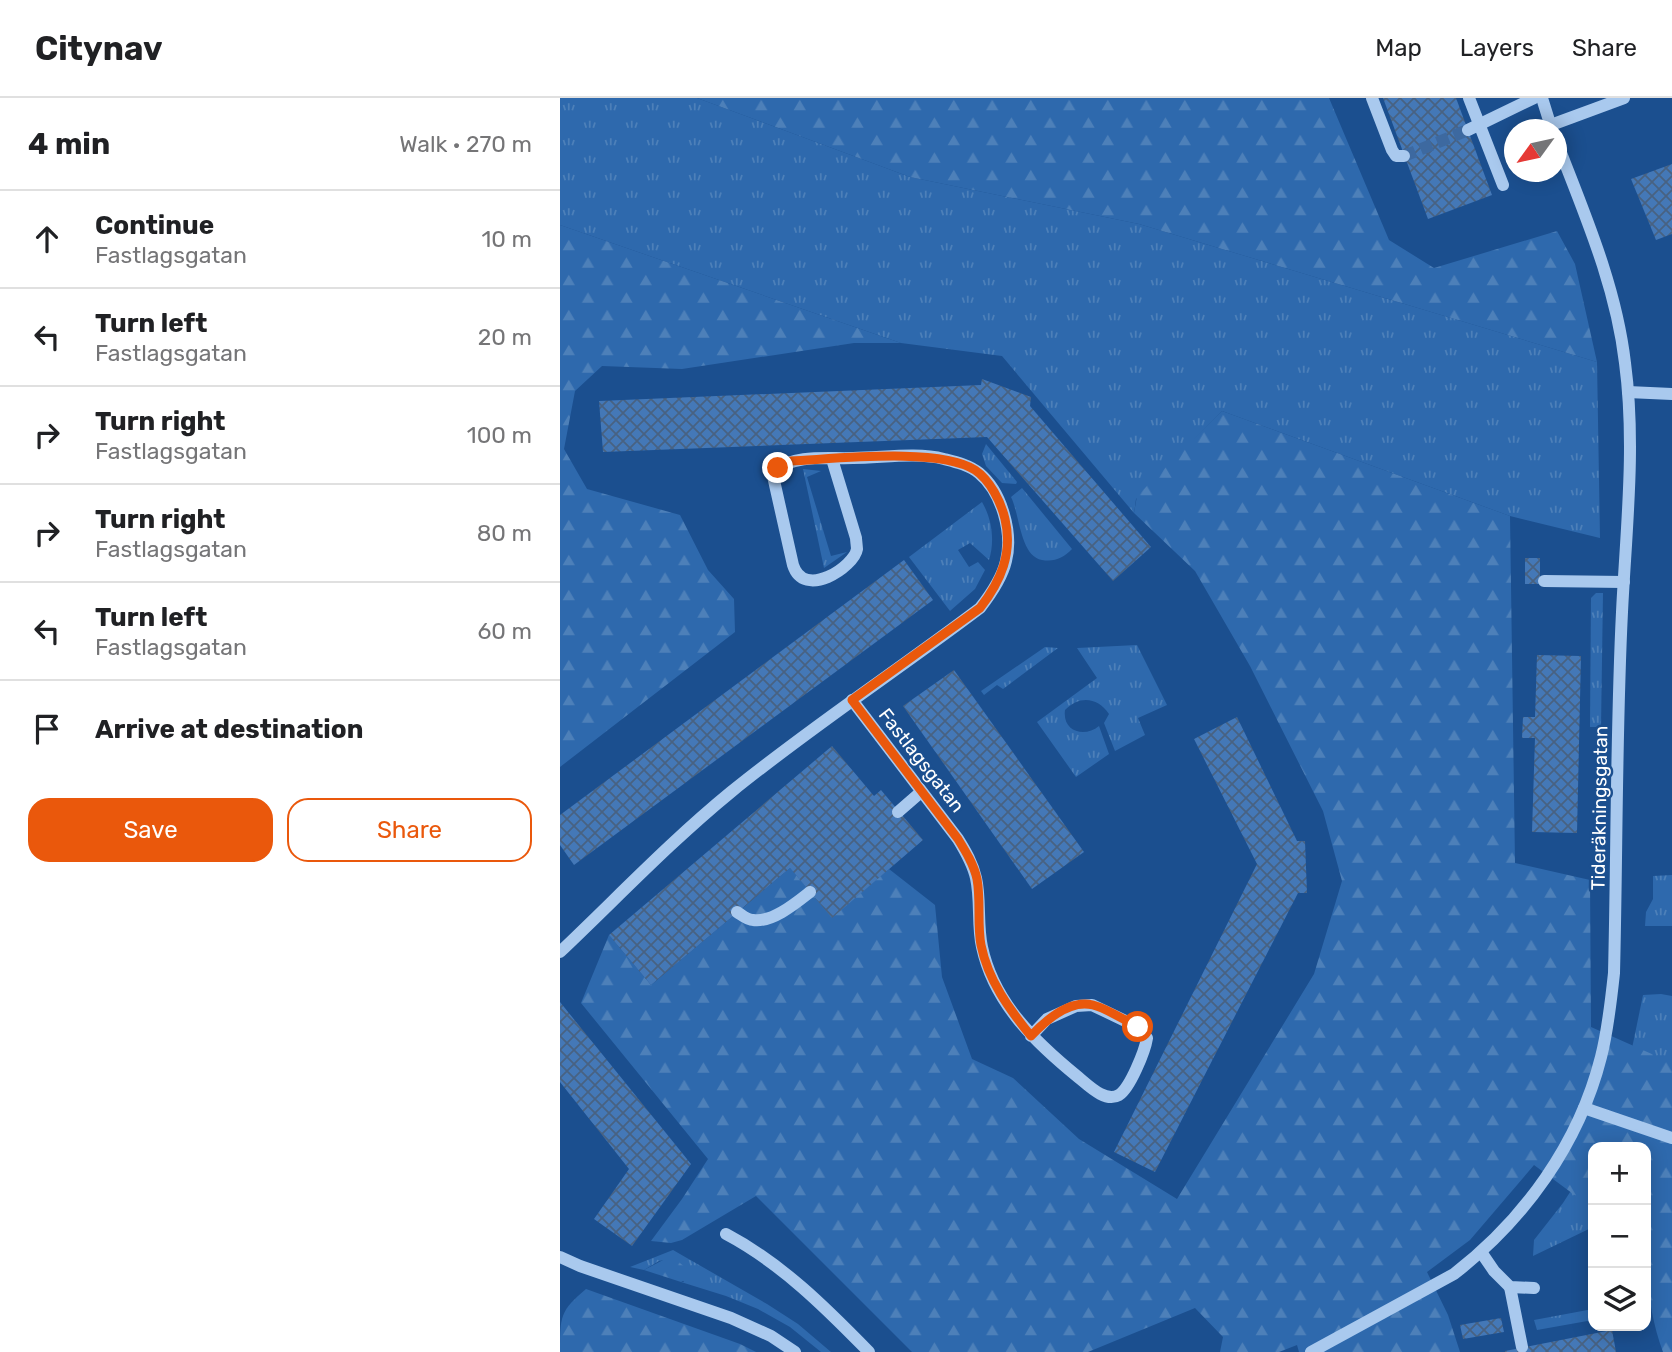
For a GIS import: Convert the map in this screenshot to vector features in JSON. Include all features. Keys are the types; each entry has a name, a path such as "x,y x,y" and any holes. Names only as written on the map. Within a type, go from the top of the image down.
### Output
{"street":[{"path":"1372,98 1392,150 1396,156 1404,156"},
{"path":"1469,98 1474,127 1503,185"},
{"path":"1474,127 1534,98"},
{"path":"1542,98 1549,119"},
{"path":"1567,121 1624,98"},
{"name":"Tideräkningsgatan","path":"1311,1352 1454,1275 1526,1206 1560,1156 1584,1108 1601,1058 1610,1016 1614,973 1629,463 1628,392 1613,300 1601,257 1567,169"},
{"path":"1628,392 1672,394"},
{"name":"Fastlagsgatan","path":"560,952 692,825 733,791 852,700 980,608 1002,572 1008,549 1008,535 998,501 988,482 970,467 930,457 832,459 791,461 778,468 773,474 794,569 800,576 809,580 820,580 829,576 848,562 857,549 832,459"},
{"path":"1544,581 1624,582"},
{"name":"Fastlagsgatan","path":"852,700 958,839 970,859 977,879 981,945 990,976 1008,1007 1031,1036 1082,1080 1111,1098 1123,1092 1127,1086 1146,1047 1147,1038 1138,1027 1092,1005 1076,1006 1054,1015 1031,1036"},
{"path":"898,812 921,792"},
{"path":"737,912 750,920 761,920 793,905 810,892"},
{"path":"1584,1108 1672,1138"},
{"path":"726,1234 756,1250 780,1269 869,1352"},
{"path":"1480,1252 1510,1287 1522,1347"},
{"path":"560,1257 607,1276 731,1318 771,1336 795,1352"},
{"path":"1510,1287 1534,1288"}],"green space":[{"path":"560,98 697,98 910,177 1139,224 1597,362 1600,538 1510,516 1222,411 1136,499 1134,513 1002,356 901,343 560,225"},
{"path":"697,98 1329,98 1389,240 1434,268 1557,231 1575,264 1597,362 1139,224 910,177"},
{"path":"560,225 901,343 854,343 682,369 602,366 575,391 564,449 587,489 680,515 708,570 734,599 735,632 560,767"},
{"path":"1222,411 1510,516 1515,863 1590,880 1591,1027 1672,1063 1672,1352 1663,1352 1651,1307 1651,1142 1588,1142 1588,1198 1584,1202 1534,1165 1470,1240 1427,1272 1448,1315 1460,1352 1299,1352 1297,1345 1279,1352 1220,1352 1223,1337 1195,1308 1088,1352 912,1352 756,1196 682,1240 671,1243 651,1241 708,1159 581,1003 609,935 651,985 790,868 832,917 889,869 935,905 942,977 972,1059 1013,1078 1079,1139 1177,1199 1314,974 1342,881 1323,811 1250,666 1195,571 1134,513 1137,496"},
{"path":"986,444 1016,484 1002,483 986,466 982,454"},
{"path":"803,469 821,471 807,477 831,556 847,552 824,568"},
{"path":"1022,488 1072,549 1062,557 1042,560 1029,551 1011,497"},
{"path":"982,502 992,530 989,560 970,543 958,550 969,567 978,562 985,570 975,589 950,611 909,557"},
{"path":"1596,593 1603,593 1601,727 1590,727 1591,598"},
{"path":"1137,645 1167,705 1138,718 1145,735 1115,751 1104,723 1109,714 1105,708 1088,700 1070,705 1065,710 1067,723 1081,732 1099,726 1109,754 1076,777 1037,722 1097,678 1077,648"},
{"path":"1045,647 1058,648 1003,689 997,685 984,695 981,691"},
{"path":"1672,875 1672,926 1645,926 1646,912 1653,899 1653,876"},
{"path":"1643,995 1672,996 1672,1079 1629,1063"},
{"path":"1585,1169 1588,1174 1588,1229 1533,1256 1534,1240"},
{"path":"673,1250 798,1324 831,1352 821,1352 790,1327 758,1309 681,1282 684,1282 670,1259 659,1261 644,1270 630,1267"},
{"path":"665,1259 675,1259 691,1272 691,1277 681,1282 644,1270"},
{"path":"586,1289 756,1352 560,1352 563,1315"},
{"path":"1588,1310 1588,1321 1537,1330 1534,1320"}],"building":[{"path":"1383,98 1456,98 1492,195 1428,219"},
{"path":"1672,164 1672,234 1656,240 1631,179"},
{"path":"982,379 1031,397 1030,406 1151,547 1113,581 987,437 603,452 599,401 981,385"},
{"path":"1525,558 1540,558 1540,584 1525,584"},
{"path":"904,560 933,600 574,865 560,845 560,815"},
{"path":"1537,655 1581,656 1577,833 1532,832 1535,738 1522,738 1523,717 1535,717"},
{"path":"954,670 1084,852 1032,889 903,706"},
{"path":"1237,717 1297,841 1305,841 1307,893 1298,893 1155,1172 1114,1152 1257,864 1194,739"},
{"path":"832,746 874,796 881,790 923,840 832,918 790,868 651,985 609,935"},
{"path":"560,1002 691,1164 632,1246 594,1219 629,1169 560,1082"},
{"path":"1501,1318 1504,1332 1463,1339 1460,1325"},
{"path":"1612,1331 1616,1352 1505,1352"}],"tunnel":[{"path":"1404,156 1468,130"}],"route":[{"path":"778,468 791,461 930,457 970,467 988,482 1002,510 1008,535 1005,563 990,596 980,608 953,629 852,700 958,839 970,859 977,879 981,945 990,976 1008,1007 1031,1036 1047,1019 1076,1006 1092,1005 1138,1027"}]}
